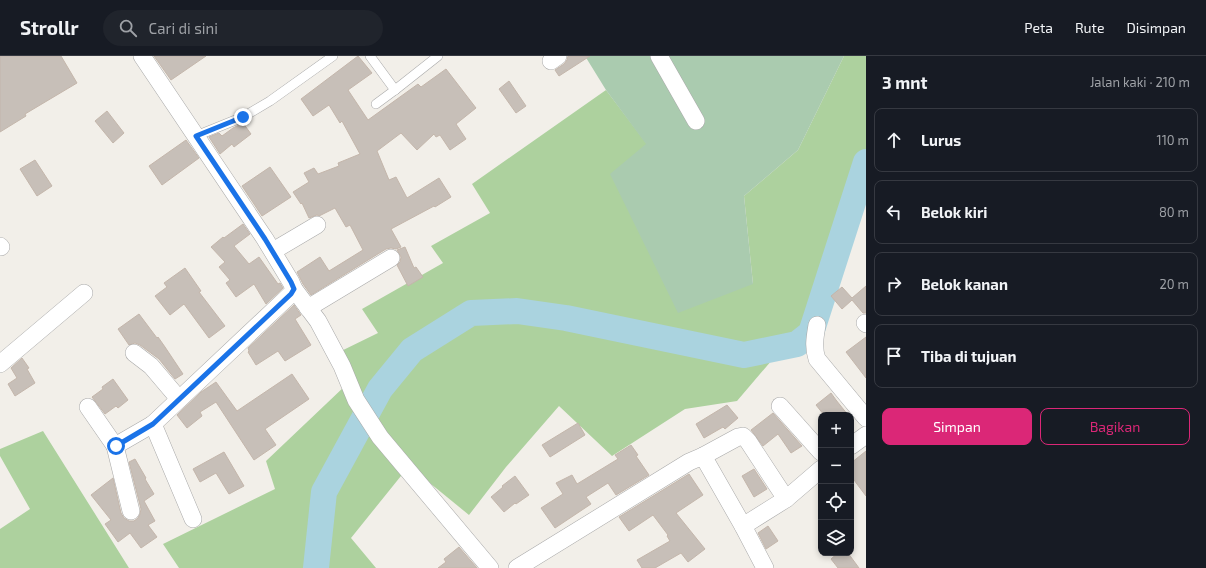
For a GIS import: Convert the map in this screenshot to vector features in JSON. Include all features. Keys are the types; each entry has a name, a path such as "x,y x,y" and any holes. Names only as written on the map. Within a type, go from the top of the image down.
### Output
{"street":[{"path":"142,56 272,251 294,289 318,321 342,366 356,400 380,437 490,568"},
{"path":"659,56 696,121"},
{"path":"272,251 317,225"},
{"path":"308,308 391,258"},
{"path":"116,446 153,424 291,294 294,289"},
{"path":"0,364 84,293"},
{"path":"817,325 814,340 814,351 817,359 866,418"},
{"path":"134,353 151,366 179,399"},
{"path":"780,406 818,449"},
{"path":"88,407 116,446 131,511"},
{"path":"153,424 193,519"},
{"path":"854,444 866,435"},
{"path":"517,568 689,462 738,437 743,436 748,441 786,499"},
{"path":"703,456 765,568"},
{"path":"743,526 786,499 818,472"}],"lane":[{"path":"196,136 243,117 270,101 333,56"},
{"path":"370,56 395,90"},
{"path":"376,104 438,56"}],"green space":[{"path":"585,56 844,56 798,150 744,196 753,284 678,313 610,174 646,144 606,90"},
{"path":"844,56 866,56 866,165 858,161 838,238 829,293 737,401 685,409 612,456 559,406 506,467 469,515 409,466 351,538 376,568 179,568 163,544 275,489 266,461 346,385 333,355 378,333 362,309 443,263 431,246 490,213 472,184 606,90 753,284 744,196 798,150"},
{"path":"43,431 129,568 0,568 0,529 30,509 0,456 0,449"}],"building":[{"path":"0,56 61,56 77,83 25,114 26,116 0,132"},
{"path":"154,56 206,56 171,80"},
{"path":"358,56 372,73 348,90 368,120 418,84 421,87 446,69 476,108 456,124 466,139 450,150 440,135 436,137 434,134 417,150 401,133 377,151 389,180 396,177 407,198 439,178 451,197 435,207 434,206 391,229 401,247 396,249 386,249 311,295 297,272 320,257 329,271 363,250 350,225 346,227 335,208 319,216 317,215 309,218 302,203 301,204 293,192 309,182 304,173 314,168 318,174 339,166 338,163 360,154 342,121 340,123 329,105 313,116 301,99"},
{"path":"568,56 590,56 559,76 555,70 564,64"},
{"path":"509,81 526,106 516,113 499,89"},
{"path":"107,111 124,133 113,143 95,121"},
{"path":"243,123 251,134 234,147 232,144 220,154 209,137 219,133 222,136"},
{"path":"186,140 199,158 162,185 149,166"},
{"path":"35,160 52,186 37,196 20,169"},
{"path":"270,167 291,197 262,216 242,186"},
{"path":"243,224 250,234 234,246 249,264 259,257 278,284 280,283 283,288 266,304 254,284 236,297 226,283 230,280 219,267 225,262 211,247"},
{"path":"405,247 414,268 416,267 423,277 408,286 397,265 400,262 401,257 397,250"},
{"path":"185,268 201,291 199,292 225,326 209,338 184,304 170,315 155,296 167,287 164,283"},
{"path":"866,286 866,313 863,313 852,300 842,309 831,296 842,287 852,298"},
{"path":"294,305 301,315 295,319 311,345 285,361 278,351 256,365 248,352 248,348"},
{"path":"139,314 157,338 158,337 183,374 175,379 159,359 140,345 135,343 129,345 118,329"},
{"path":"866,337 866,378 846,352"},
{"path":"22,358 29,368 27,369 35,383 15,396 8,384 17,378 11,368"},
{"path":"292,374 309,399 265,429 276,445 254,460 216,402 200,412 202,416 187,428 177,415 201,392 216,382 237,411"},
{"path":"113,379 128,400 118,408 116,406 105,414 92,397"},
{"path":"831,393 846,412 822,412 816,405"},
{"path":"727,405 738,418 725,429 723,427 704,438 696,424"},
{"path":"773,413 802,446 791,453 778,434 763,446 751,430"},
{"path":"578,423 585,435 550,457 542,445"},
{"path":"631,445 638,455 636,456 649,475 616,495 608,483 586,497 591,504 555,528 541,508 563,494 556,483 572,475 577,484 618,459 615,455"},
{"path":"866,451 866,496 854,480 854,461"},
{"path":"224,452 244,486 229,494 216,473 200,482 193,469"},
{"path":"135,459 154,494 144,501 155,521 148,525 157,537 141,548 130,533 118,542 105,524 111,520 91,495 113,478 121,513 124,518 129,521 134,521 138,518 141,509 129,462"},
{"path":"754,469 767,489 754,497 742,476"},
{"path":"689,474 703,495 676,513 705,549 688,562 681,553 655,568 642,568 637,560 670,541 667,536 668,535 653,515 629,531 619,517"},
{"path":"515,476 529,495 516,504 515,503 504,512 491,497"},
{"path":"768,526 778,541 766,549 758,533"},
{"path":"459,547 477,568 438,568 446,562 444,559"},
{"path":"834,556 850,556 859,568 838,568 831,559"}],"waterway":[{"path":"316,568 324,492 380,389 412,350 471,313 517,311 566,318 744,355 797,344 811,333 866,162"}],"route":[{"path":"116,446 153,424 291,294 294,289 265,239 196,136 243,117"}]}
